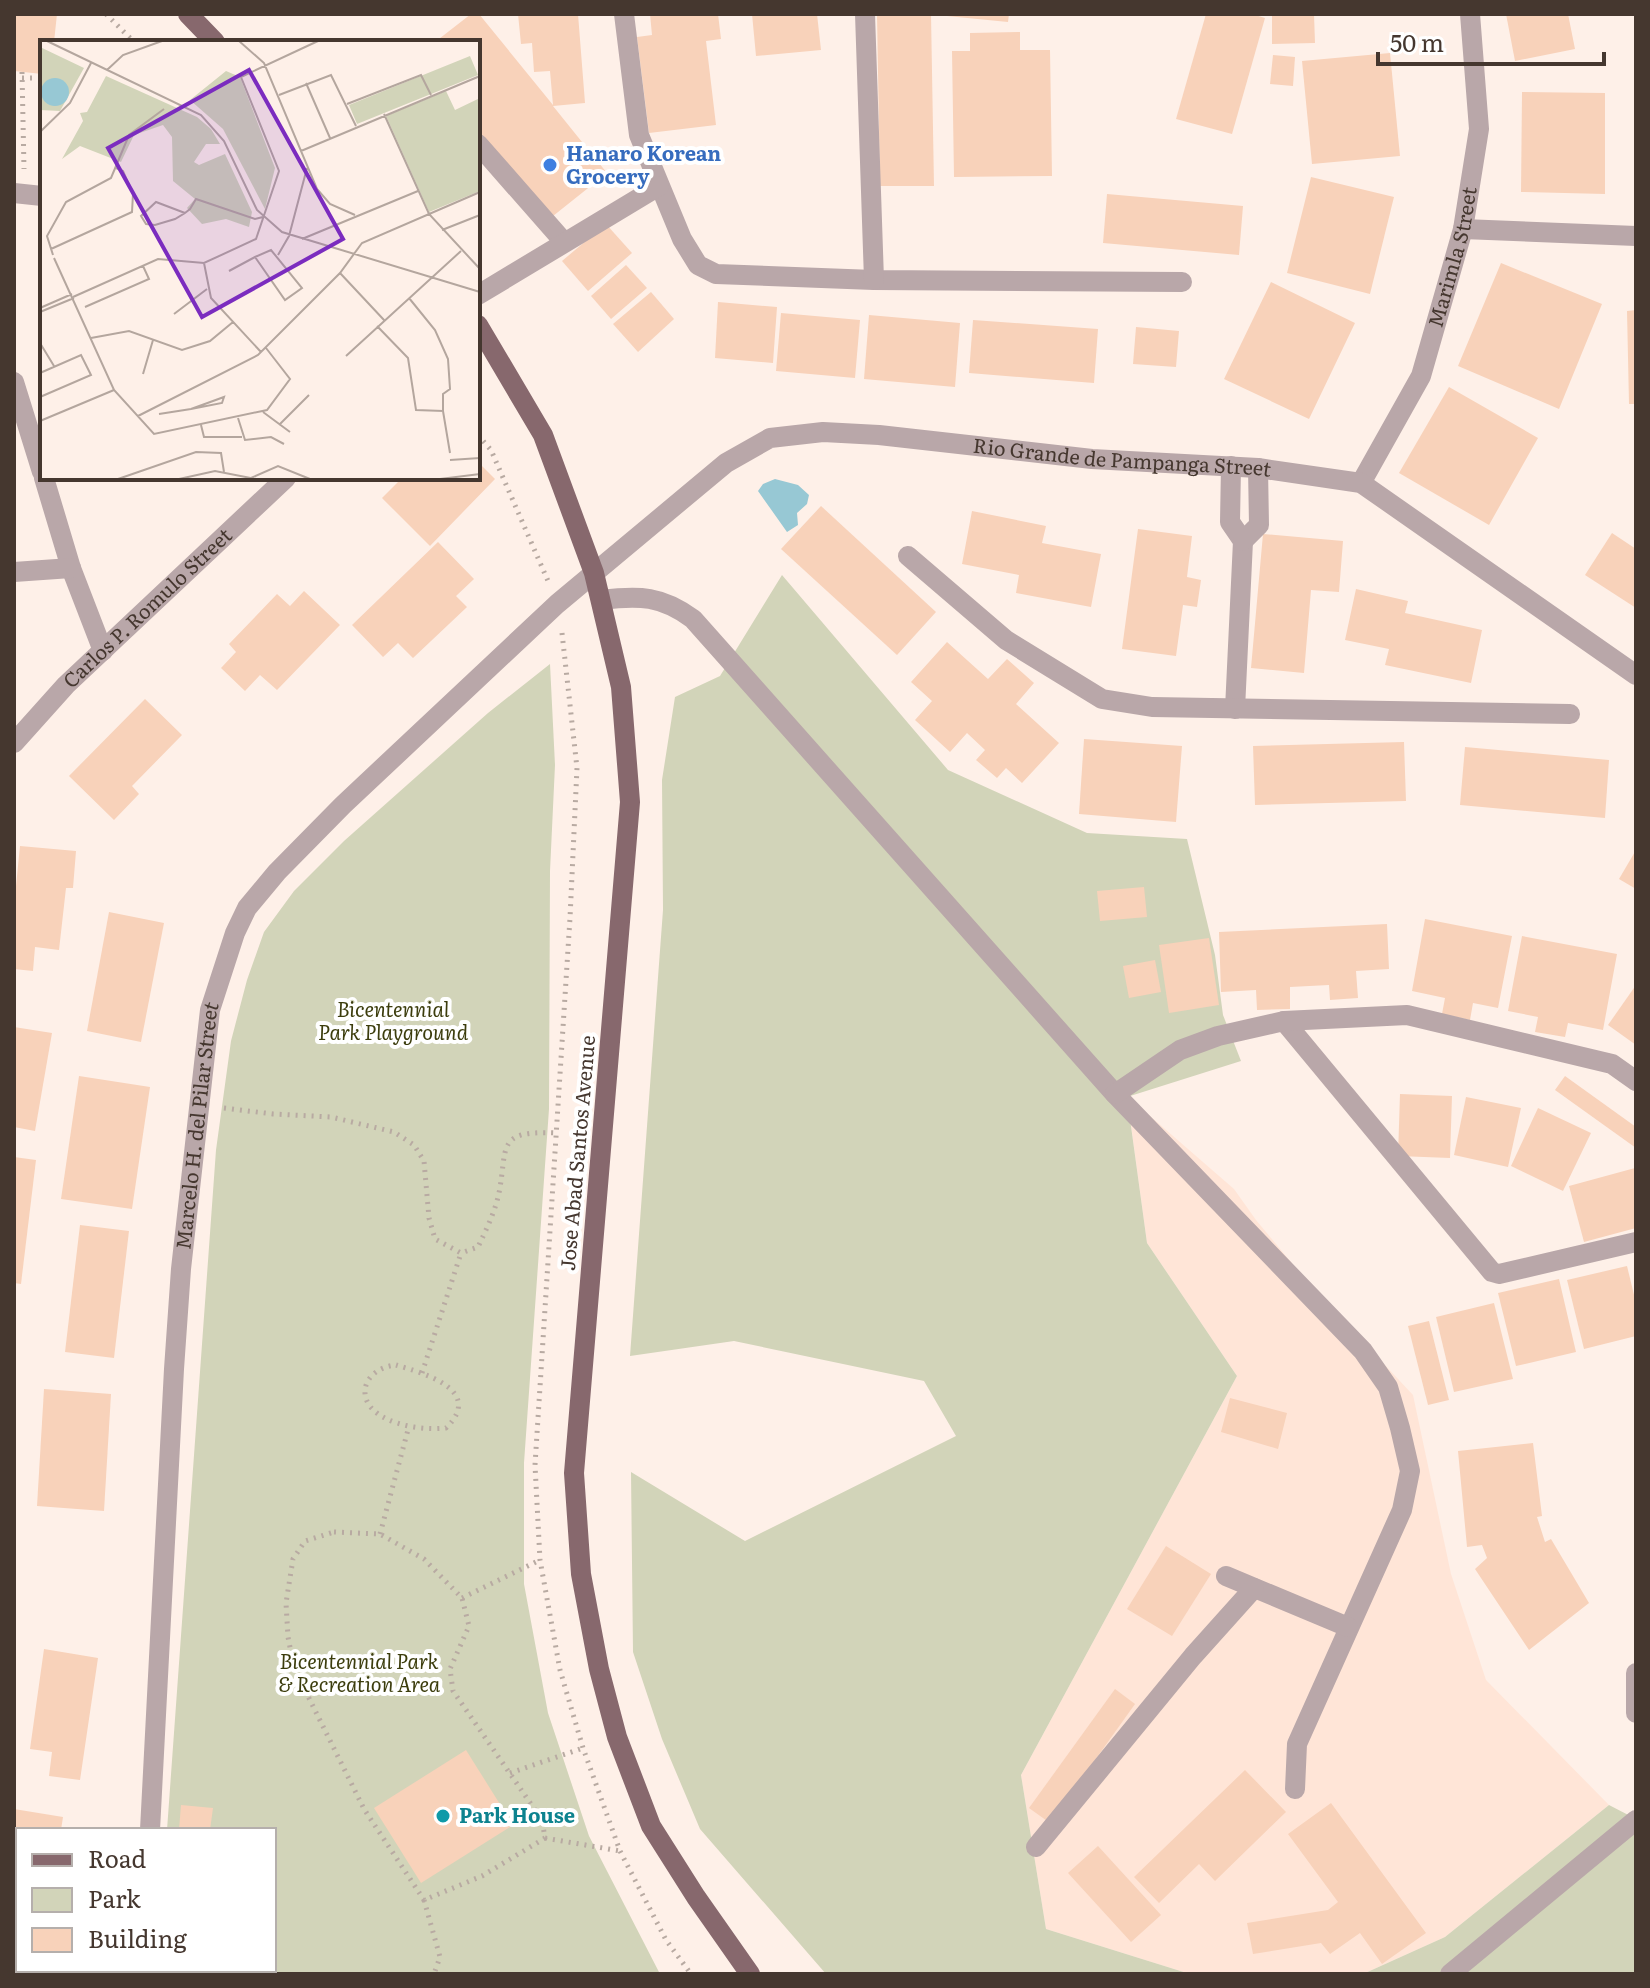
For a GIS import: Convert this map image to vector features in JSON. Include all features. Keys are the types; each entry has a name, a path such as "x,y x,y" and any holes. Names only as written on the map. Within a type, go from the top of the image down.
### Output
{"main road":[{"path":"188,14 213,40"},
{"name":"Jose Abad Santos Avenue","path":"480,328 543,435 594,573 621,687 630,802 574,1473 581,1574 599,1669 617,1737 651,1826 750,1974"}],"street":[{"path":"624,14 639,135 682,239 698,265 716,274 874,280 1182,282"},
{"path":"865,14 874,280"},
{"name":"Marimla Street","path":"1361,483 1421,376 1463,229 1479,129 1470,14"},
{"path":"480,146 564,242"},
{"path":"480,294 659,186"},
{"path":"1463,229 1636,236"},
{"path":"14,382 40,466"},
{"name":"Rio Grande de Pampanga Street","path":"594,573 726,463 770,438 823,432 879,435 1092,459 1258,468 1361,483 1636,675"},
{"path":"1231,466 1230,522 1243,541 1235,709"},
{"path":"1243,541 1259,525 1258,468"},
{"path":"45,480 71,568 103,651"},
{"name":"Carlos P. Romulo Street","path":"14,743 66,685 284,480"},
{"path":"908,556 1006,640 1102,699 1152,707 1570,714"},
{"path":"14,572 71,568"},
{"name":"Marcelo H. del Pilar Street","path":"150,1828 181,1269 210,1010 224,960 247,908 277,872 343,805 594,573"},
{"path":"602,600 635,596 655,599 679,608 693,619 1115,1094 1363,1351 1388,1387 1410,1471 1402,1510 1297,1744 1295,1789"},
{"path":"1115,1094 1180,1050 1218,1036 1284,1021 1407,1015 1612,1064 1636,1081"},
{"path":"1284,1021 1492,1272 1499,1274 1636,1242"},
{"path":"1226,1576 1348,1627"},
{"path":"1036,1847 1152,1705 1254,1588"},
{"path":"1636,1673 1636,1713"},
{"path":"1450,1974 1636,1820"}],"path":[{"path":"106,14 132,40"},
{"path":"27,195 22,75 40,78"},
{"path":"480,437 491,450 557,604 577,768 535,1465 540,1560 560,1670 583,1748 620,1851 666,1940 691,1974"},
{"path":"199,1105 331,1117 394,1132 414,1145 424,1161 429,1218 435,1239 461,1253 478,1247 490,1223 499,1194 503,1151 514,1138 534,1132 556,1133"},
{"path":"422,1373 461,1253"},
{"path":"396,1365 422,1373 448,1384 455,1395 459,1408 446,1428 409,1426 381,1416 369,1405 365,1394 366,1384 382,1366 396,1365"},
{"path":"380,1534 409,1426"},
{"path":"434,1974 440,1957 424,1900 364,1809 294,1668 286,1603 293,1559 305,1541 334,1532 380,1534 424,1559 462,1598 469,1626 450,1669 453,1691 542,1820 545,1838"},
{"path":"462,1598 540,1560"},
{"path":"510,1773 583,1748"},
{"path":"424,1900 482,1876 545,1838 620,1851"}],"shaded area":[{"path":"1127,1096 1234,1189 1310,1285 1413,1395 1451,1574 1486,1680 1609,1805 1445,1937 1363,1974 1190,1974 1046,1929 1021,1775 1237,1376 1147,1243"}],"green space":[{"path":"782,575 948,770 1087,833 1187,839 1215,955 1223,1015 1241,1061 1127,1097 1147,1243 1237,1376 1021,1775 1046,1929 1190,1974 826,1974 700,1829 662,1739 633,1652 631,1472 745,1541 956,1436 924,1381 734,1341 630,1356 663,910 662,780 675,697 720,676"},
{"name":"Bicentennial Park & Recreation Area","path":"550,664 555,765 550,871 549,1109 524,1463 524,1584 548,1713 589,1836 660,1974 117,1974 276,1972 276,1828 167,1828 216,1150 231,1041 247,980 264,932 294,891 344,841 488,713"},
{"path":"1609,1805 1636,1819 1636,1974 1363,1974 1445,1937"}],"water":[{"path":"775,479 798,485 809,495 807,504 797,513 798,525 787,532 758,491 763,484"}],"building":[{"path":"14,14 57,14 54,40 40,40 40,74 14,71"},
{"path":"471,14 479,14 553,105 550,71 534,72 532,43 521,44 518,14 578,14 585,103 553,106 607,173 548,220 480,135 480,40 438,40"},
{"path":"650,14 718,14 721,39 706,41 716,125 649,133 637,37 652,35"},
{"path":"752,14 817,14 821,50 756,56"},
{"path":"877,14 931,14 934,186 880,186"},
{"path":"947,14 1009,14 1008,22"},
{"path":"1206,14 1252,14 1265,18 1232,134 1176,119"},
{"path":"1272,14 1314,14 1315,43 1272,44"},
{"path":"1506,14 1568,14 1575,49 1515,61"},
{"path":"1020,32 1020,50 1050,50 1052,176 954,177 952,51 970,51 970,33"},
{"path":"1390,53 1400,156 1312,164 1302,61"},
{"path":"1273,55 1295,57 1293,86 1270,84"},
{"path":"1522,92 1605,93 1605,194 1521,192"},
{"path":"1311,177 1394,197 1370,294 1287,273"},
{"path":"1107,194 1243,206 1239,255 1103,243"},
{"path":"606,224 632,253 588,291 562,261"},
{"path":"1501,263 1602,304 1559,409 1458,366"},
{"path":"626,265 647,288 611,319 591,296"},
{"path":"1271,282 1355,323 1309,419 1224,379"},
{"path":"651,292 674,319 638,352 613,324"},
{"path":"718,302 777,307 773,363 715,358"},
{"path":"1636,310 1636,404 1629,404 1627,311"},
{"path":"781,313 860,320 855,378 776,371"},
{"path":"869,315 960,323 955,387 864,379"},
{"path":"973,320 1098,329 1094,383 969,373"},
{"path":"1136,327 1179,331 1176,367 1133,364"},
{"path":"1449,387 1538,438 1489,525 1399,473"},
{"path":"480,464 495,479 430,546 382,498 400,480 480,480"},
{"path":"821,506 936,612 897,655 781,549"},
{"path":"972,511 1046,526 1042,543 1101,554 1091,607 1016,593 1019,575 962,564"},
{"path":"1138,529 1192,536 1187,577 1201,580 1197,607 1183,605 1176,656 1122,649"},
{"path":"1612,533 1636,549 1636,608 1585,575"},
{"path":"1263,534 1343,541 1339,592 1311,590 1304,673 1251,668"},
{"path":"438,542 474,579 456,596 467,607 413,658 398,643 383,657 352,625"},
{"path":"1356,589 1408,601 1405,613 1482,630 1471,683 1385,665 1389,649 1345,640"},
{"path":"304,591 340,625 277,690 260,675 245,691 221,668 236,652 229,644 277,594 290,606"},
{"path":"947,642 988,679 1007,659 1034,683 1016,704 1059,743 1022,783 1006,768 997,778 976,760 985,750 967,733 950,752 915,720 932,701 911,682"},
{"path":"145,699 182,735 132,786 139,794 114,820 69,776"},
{"path":"1084,739 1182,746 1176,822 1079,814"},
{"path":"1404,742 1406,801 1255,805 1253,746"},
{"path":"1465,747 1609,760 1605,818 1460,805"},
{"path":"20,846 76,851 73,888 66,888 59,950 35,947 33,971 14,969 14,906"},
{"path":"1636,850 1636,889 1619,879"},
{"path":"1144,887 1147,917 1100,921 1097,891"},
{"path":"109,912 164,923 141,1042 87,1031"},
{"path":"1425,919 1512,936 1498,1008 1473,1003 1470,1020 1442,1014 1445,998 1412,991"},
{"path":"1387,924 1389,969 1356,971 1358,998 1330,1000 1329,985 1290,987 1290,1009 1257,1010 1256,990 1221,992 1219,932"},
{"path":"1522,936 1617,954 1603,1030 1568,1023 1565,1037 1535,1032 1538,1017 1508,1011"},
{"path":"1209,938 1219,1005 1169,1013 1159,945"},
{"path":"1155,960 1161,992 1129,998 1123,966"},
{"path":"1636,985 1636,1045 1608,1025"},
{"path":"14,1027 52,1033 35,1131 14,1127"},
{"path":"79,1076 150,1087 132,1209 61,1199"},
{"path":"1565,1076 1636,1127 1636,1148 1555,1090"},
{"path":"1400,1094 1452,1096 1450,1158 1398,1156"},
{"path":"1466,1097 1521,1108 1508,1167 1454,1155"},
{"path":"1538,1108 1591,1133 1563,1191 1511,1166"},
{"path":"14,1157 36,1160 21,1284 14,1283"},
{"path":"1635,1168 1636,1228 1584,1242 1569,1186"},
{"path":"80,1225 129,1231 114,1358 65,1352"},
{"path":"1627,1266 1636,1303 1636,1336 1584,1349 1567,1280"},
{"path":"1559,1279 1576,1352 1516,1366 1498,1293"},
{"path":"1494,1303 1513,1379 1454,1392 1436,1317"},
{"path":"1429,1321 1449,1400 1428,1405 1408,1326"},
{"path":"44,1389 111,1394 104,1511 37,1506"},
{"path":"1230,1398 1287,1413 1278,1449 1221,1432"},
{"path":"1533,1443 1542,1516 1537,1517 1545,1542 1551,1539 1589,1603 1529,1650 1475,1569 1487,1558 1482,1545 1467,1547 1458,1451"},
{"path":"1166,1546 1211,1574 1172,1636 1127,1609"},
{"path":"44,1649 98,1658 80,1780 49,1776 52,1752 30,1749"},
{"path":"1115,1689 1135,1704 1050,1823 1029,1808"},
{"name":"Park House","path":"466,1750 513,1825 421,1883 374,1808"},
{"path":"1245,1770 1286,1812 1215,1881 1199,1864 1159,1903 1134,1877"},
{"path":"1331,1803 1426,1933 1382,1964 1360,1933 1330,1954 1321,1943 1253,1954 1247,1923 1328,1910 1338,1902 1288,1834"},
{"path":"181,1805 213,1808 210,1828 179,1828"},
{"path":"14,1809 63,1817 61,1828 16,1828 14,1926"},
{"path":"1098,1846 1161,1915 1131,1942 1068,1873"}],"place":[{"name":"Hanaro Korean Grocery","path":"550,165"},
{"name":"Park House","path":"443,1816"}],"park label":[{"name":"Bicentennial Park Playground","path":"393,1022"}]}
